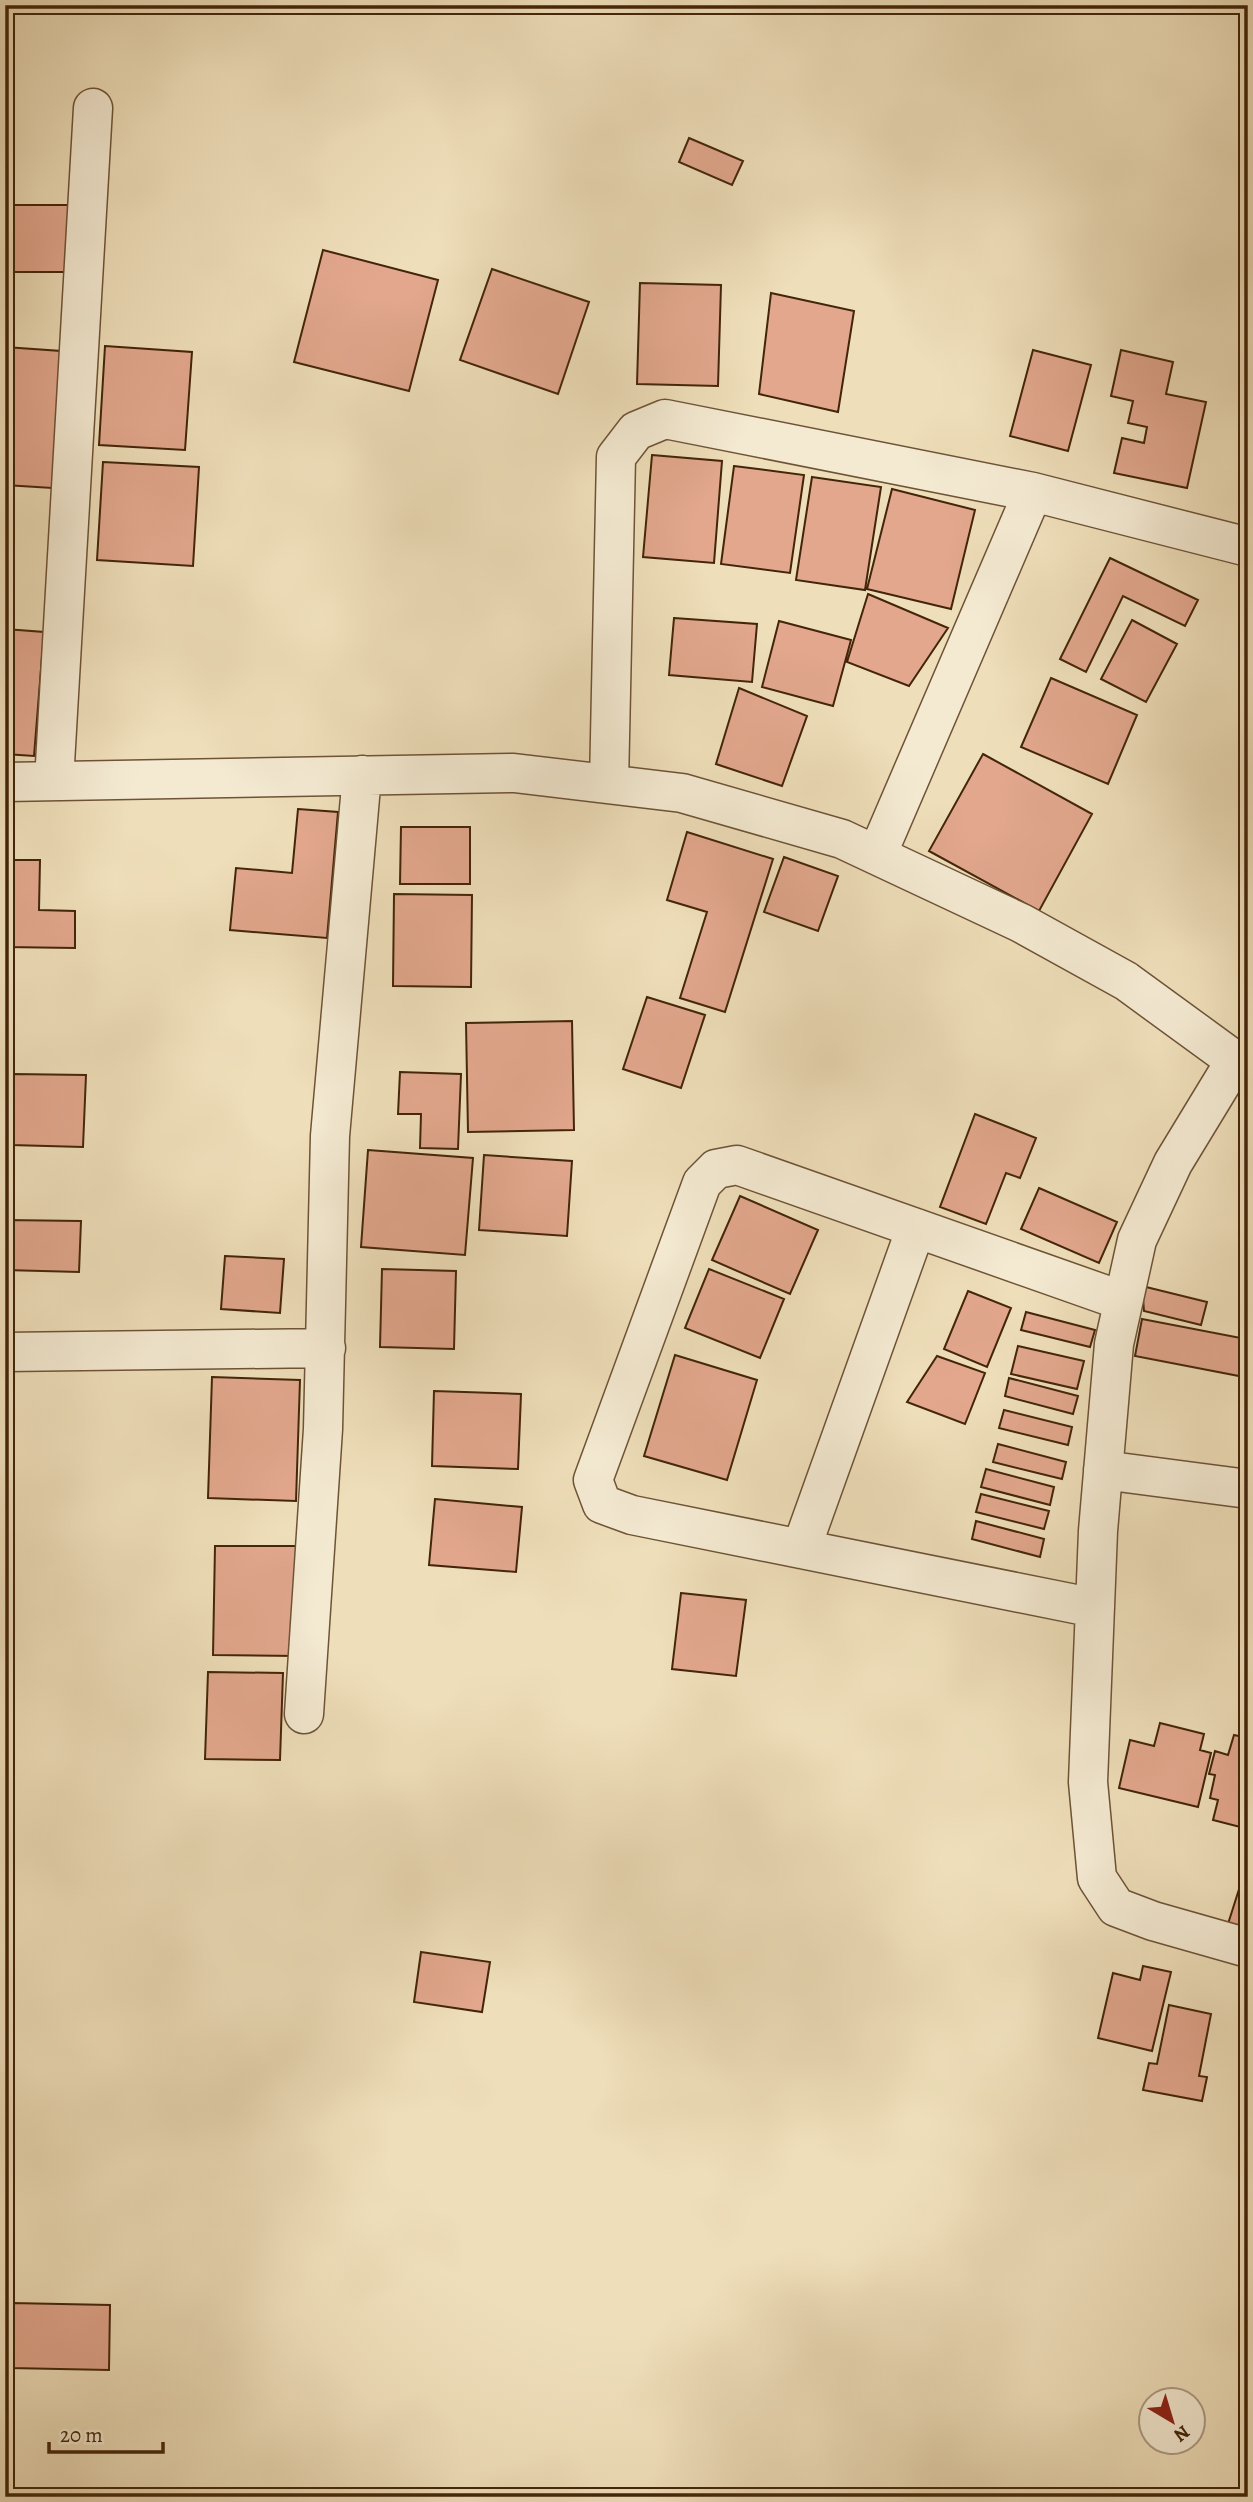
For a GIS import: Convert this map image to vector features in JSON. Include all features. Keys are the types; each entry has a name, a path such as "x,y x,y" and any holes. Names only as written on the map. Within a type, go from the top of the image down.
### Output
{"street":[{"path":"54,781 93,108"},
{"path":"609,784 616,457 636,431 665,419 1033,492 1248,547"},
{"path":"877,855 1033,492"},
{"path":"5,782 514,773 682,793 842,839 1021,923 1126,981 1241,1066 1173,1163 1137,1240 1123,1301 1114,1344 1104,1470 1088,1782 1097,1878 1116,1906 1153,1921 1248,1948"},
{"path":"304,1714 323,1429 330,1136 362,775"},
{"path":"1095,1608 632,1515 602,1504 593,1480 702,1183 716,1169 737,1165 1123,1301"},
{"path":"801,1549 916,1228"},
{"path":"5,1352 326,1348"},
{"path":"1104,1470 1248,1489"}],"building":[{"path":"689,138 743,161 732,185 679,162"},
{"path":"5,205 68,205 68,272 5,272"},
{"path":"323,250 438,280 409,391 294,362"},
{"path":"492,269 589,302 558,394 460,360"},
{"path":"640,283 721,285 718,386 637,384"},
{"path":"771,293 854,311 838,412 759,394"},
{"path":"105,346 192,352 185,450 99,445"},
{"path":"5,347 61,351 52,488 5,485"},
{"path":"1033,350 1091,365 1068,451 1010,436"},
{"path":"1121,350 1173,362 1166,394 1206,402 1187,488 1114,473 1122,438 1144,443 1147,427 1128,423 1133,401 1111,396"},
{"path":"652,455 722,461 714,563 643,557"},
{"path":"103,462 199,467 193,566 97,560"},
{"path":"734,466 804,475 790,573 721,564"},
{"path":"812,477 881,487 865,590 796,580"},
{"path":"892,489 975,510 951,609 867,589"},
{"path":"1110,558 1198,600 1185,626 1123,596 1086,672 1060,659"},
{"path":"868,594 948,628 909,686 847,662"},
{"path":"674,618 757,624 752,682 669,675"},
{"path":"1132,620 1177,644 1146,702 1101,679"},
{"path":"779,621 851,640 833,706 762,687"},
{"path":"5,629 44,632 34,756 5,754"},
{"path":"1051,678 1137,715 1108,784 1021,747"},
{"path":"739,688 807,716 782,786 716,764"},
{"path":"983,754 1092,814 1039,911 929,851"},
{"path":"298,809 338,812 327,938 230,930 236,868 292,873"},
{"path":"401,827 470,827 470,884 400,884"},
{"path":"687,832 773,859 725,1012 680,998 707,912 667,900"},
{"path":"784,857 838,876 818,931 764,912"},
{"path":"5,860 40,860 39,910 75,911 75,948 5,947"},
{"path":"394,894 472,895 471,987 393,986"},
{"path":"647,997 705,1015 681,1088 623,1069"},
{"path":"572,1021 574,1130 468,1132 466,1023"},
{"path":"400,1072 461,1074 458,1149 420,1148 421,1114 398,1114"},
{"path":"13,1074 86,1075 83,1147 11,1145"},
{"path":"975,1114 1036,1138 1020,1178 1006,1173 986,1224 940,1207"},
{"path":"368,1150 473,1158 465,1255 361,1247"},
{"path":"484,1155 572,1161 567,1236 479,1230"},
{"path":"1039,1188 1117,1222 1099,1263 1021,1229"},
{"path":"740,1196 818,1230 790,1294 712,1260"},
{"path":"5,1220 81,1221 79,1272 5,1270"},
{"path":"225,1256 284,1259 280,1313 221,1309"},
{"path":"382,1269 456,1271 454,1349 380,1347"},
{"path":"709,1269 784,1299 760,1358 685,1328"},
{"path":"1142,1286 1207,1302 1201,1325 1144,1311"},
{"path":"968,1291 1011,1308 987,1367 944,1349"},
{"path":"1026,1312 1095,1330 1090,1347 1021,1330"},
{"path":"1142,1319 1246,1339 1239,1376 1135,1356"},
{"path":"1018,1346 1084,1361 1077,1389 1011,1374"},
{"path":"675,1355 757,1380 727,1480 644,1456"},
{"path":"937,1356 985,1373 965,1424 907,1402"},
{"path":"212,1377 300,1380 296,1501 208,1498"},
{"path":"1009,1378 1078,1396 1073,1414 1005,1396"},
{"path":"434,1391 521,1394 518,1469 432,1466"},
{"path":"1004,1410 1072,1427 1068,1445 999,1428"},
{"path":"998,1444 1066,1462 1062,1479 993,1462"},
{"path":"986,1469 1054,1487 1050,1505 981,1487"},
{"path":"981,1494 1049,1511 1044,1529 976,1512"},
{"path":"435,1499 522,1507 516,1572 429,1565"},
{"path":"976,1521 1044,1539 1040,1557 972,1539"},
{"path":"215,1546 298,1546 297,1656 213,1655"},
{"path":"681,1593 746,1600 736,1676 672,1669"},
{"path":"208,1672 283,1673 280,1760 205,1759"},
{"path":"1160,1723 1204,1734 1200,1750 1211,1753 1198,1807 1119,1788 1130,1740 1154,1746"},
{"path":"1234,1735 1248,1738 1248,1829 1213,1820 1218,1800 1210,1798 1215,1775 1209,1774 1215,1751 1228,1755"},
{"path":"1248,1861 1248,1933 1227,1927"},
{"path":"421,1952 490,1962 482,2012 414,2002"},
{"path":"1143,1966 1171,1972 1152,2051 1098,2038 1113,1973 1140,1980"},
{"path":"1169,2005 1211,2014 1199,2076 1207,2077 1202,2101 1143,2090 1149,2063 1157,2064"},
{"path":"11,2303 110,2305 109,2370 10,2368"}]}
